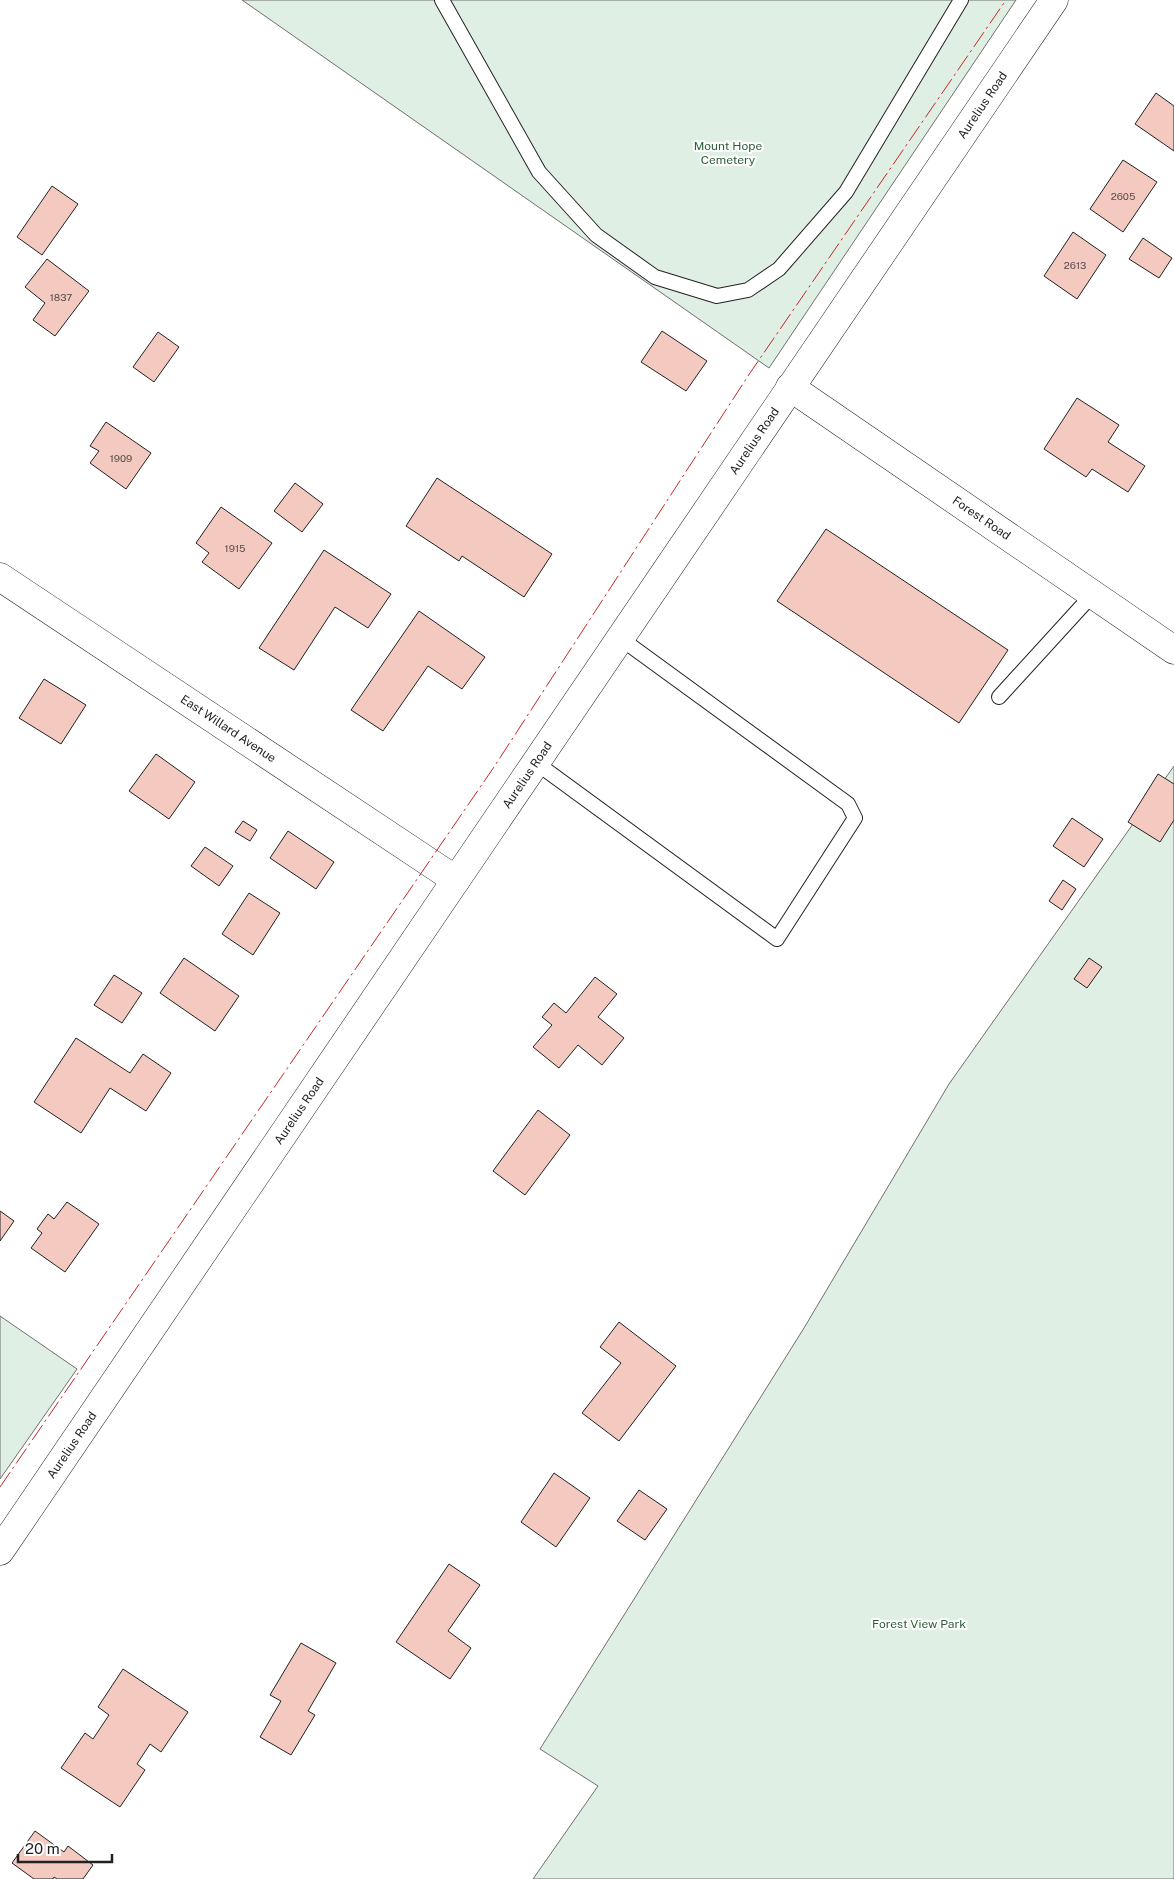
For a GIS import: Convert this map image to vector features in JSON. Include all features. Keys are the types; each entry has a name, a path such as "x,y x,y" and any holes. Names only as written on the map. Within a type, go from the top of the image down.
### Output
{"street":[{"name":"Aurelius Road","path":"0,1551 1054,0"},
{"name":"Forest Road","path":"790,387 1174,650"},
{"name":"East Willard Avenue","path":"0,577 456,880"}],"lane":[{"path":"442,0 539,172 596,235 655,277 717,296 748,290 779,269 846,192 961,0"},
{"path":"1000,697 1092,594"},
{"path":"535,762 777,938 855,818 848,804 620,638"}],"green space":[{"name":"Mount Hope Cemetery","path":"242,0 1016,0 769,368"},
{"name":"Forest View Park","path":"1174,766 1174,1879 533,1879 598,1786 540,1749 804,1328 949,1084"},
{"path":"0,1316 77,1369 0,1479"}],"building":[{"path":"1156,93 1174,106 1174,151 1135,124"},
{"path":"1123,160 1157,182 1123,232 1090,209"},
{"path":"52,186 78,204 42,255 17,237"},
{"path":"1073,232 1106,255 1077,299 1044,276"},
{"path":"1143,238 1172,258 1159,278 1129,259"},
{"path":"47,259 89,291 55,336 33,320 45,303 25,287"},
{"path":"662,331 707,361 686,391 641,362"},
{"path":"158,332 179,347 154,382 133,367"},
{"path":"1077,398 1119,425 1108,442 1145,466 1128,492 1092,469 1086,477 1044,449"},
{"path":"106,422 151,453 126,489 90,463 99,451 90,446"},
{"path":"437,478 552,554 524,597 462,556 459,561 406,526"},
{"path":"295,483 323,504 302,532 274,511"},
{"path":"221,507 272,543 239,589 202,562 209,553 196,543"},
{"path":"826,529 1008,650 959,723 777,601"},
{"path":"324,550 391,594 368,628 335,607 294,670 259,648"},
{"path":"419,611 485,657 462,689 428,666 383,731 351,710"},
{"path":"44,679 86,705 61,744 19,718"},
{"path":"156,754 195,782 169,819 129,791"},
{"path":"1158,774 1174,784 1174,820 1160,842 1128,822"},
{"path":"1072,818 1103,839 1084,867 1053,846"},
{"path":"243,821 257,830 250,841 235,832"},
{"path":"288,831 334,862 316,889 270,858"},
{"path":"205,847 233,866 219,886 191,866"},
{"path":"1063,880 1076,889 1062,910 1049,901"},
{"path":"249,893 280,913 253,955 222,934"},
{"path":"184,958 239,996 215,1031 160,993"},
{"path":"1089,958 1102,967 1087,988 1074,979"},
{"path":"114,975 142,993 122,1023 94,1005"},
{"path":"595,977 617,994 598,1017 624,1038 602,1065 578,1045 559,1068 533,1047 552,1025 542,1017 554,1003 566,1013"},
{"path":"76,1038 130,1073 143,1054 171,1073 146,1111 110,1088 81,1133 34,1102"},
{"path":"538,1110 570,1135 525,1195 493,1171"},
{"path":"67,1202 99,1224 65,1272 31,1248 42,1233 37,1229 48,1214 54,1219"},
{"path":"0,1211 14,1221 0,1241"},
{"path":"619,1322 676,1366 619,1441 582,1413 621,1363 600,1347"},
{"path":"554,1473 590,1498 556,1547 521,1522"},
{"path":"639,1490 667,1509 645,1540 617,1521"},
{"path":"449,1564 480,1585 448,1631 471,1648 450,1679 396,1642"},
{"path":"301,1643 336,1663 308,1711 315,1715 291,1755 260,1737 281,1701 270,1695"},
{"path":"123,1669 188,1712 161,1752 150,1744 137,1764 145,1770 120,1807 61,1768 85,1733 93,1739 109,1715 98,1707"},
{"path":"35,1831 64,1852 68,1846 93,1865 83,1879 57,1879 54,1877 53,1879 34,1879 12,1863"}],"power":[{"path":"0,1487 494,767 750,373 1006,0"}]}
